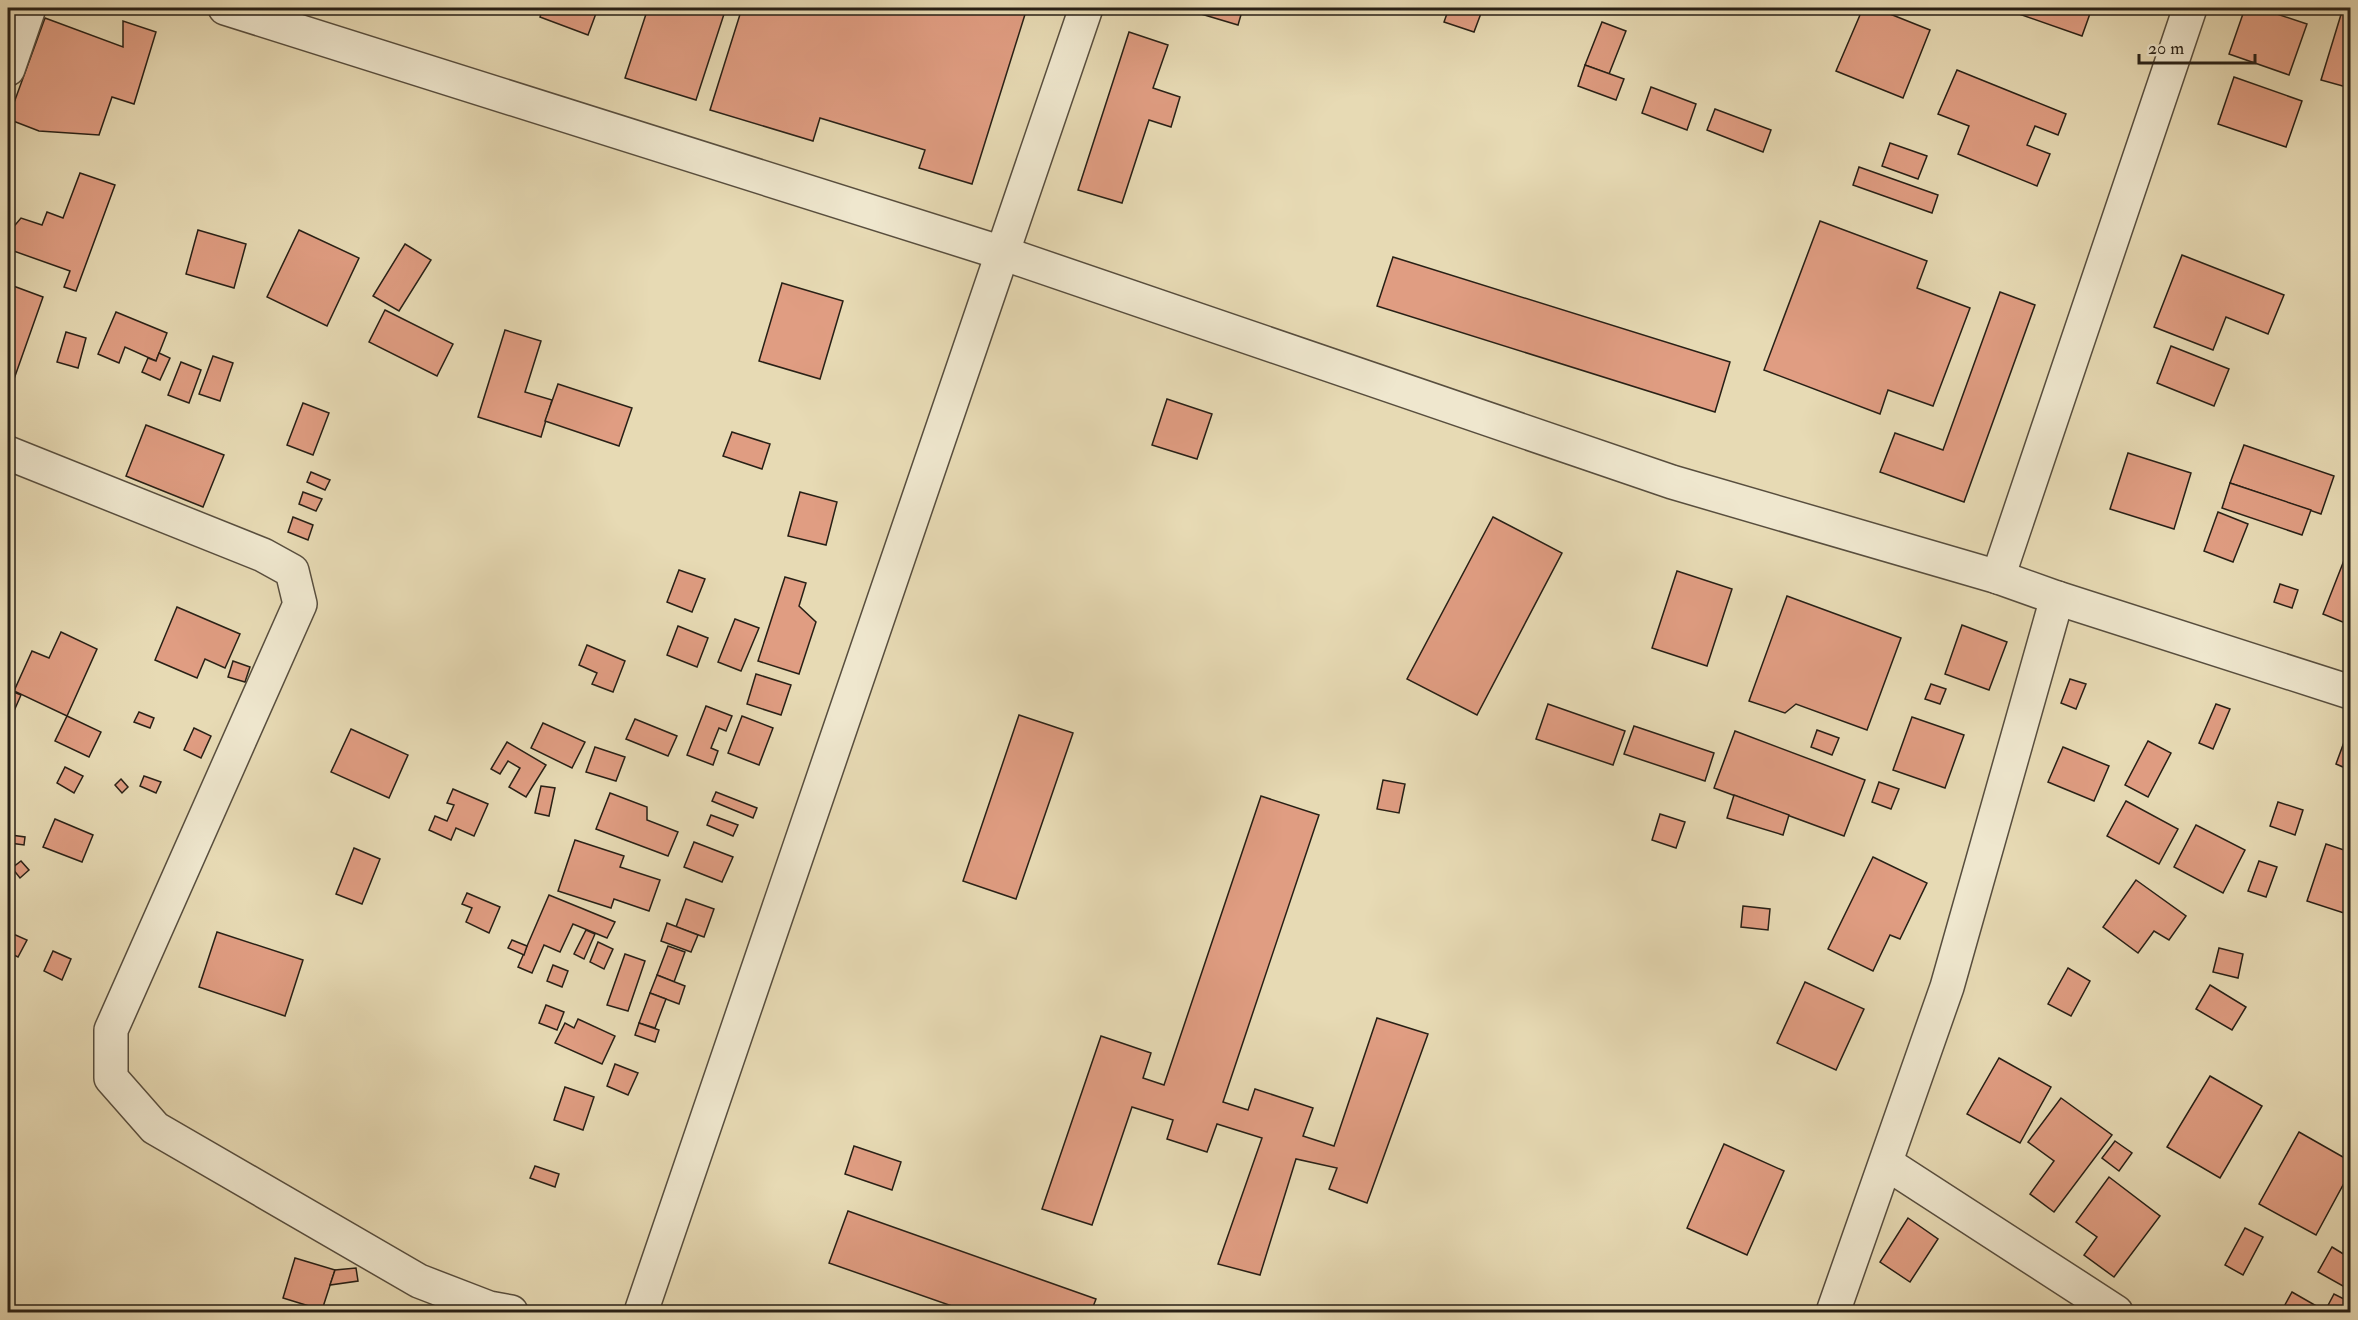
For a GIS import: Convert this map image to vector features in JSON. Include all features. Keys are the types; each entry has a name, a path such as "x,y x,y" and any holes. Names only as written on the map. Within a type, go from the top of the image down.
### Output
{"street":[{"path":"8,69 28,8"},
{"path":"225,8 1002,253 1672,482 1998,577 2056,598 2350,692"},
{"path":"641,1312 1086,8"},
{"path":"1998,577 2190,8"},
{"path":"8,453 264,555 292,572 300,604 111,1029 111,1078 155,1128 165,1134 419,1281 489,1308 511,1312"},
{"path":"1833,1312 1947,987 2056,598"},
{"path":"1886,1163 2116,1312"}],"building":[{"path":"543,8 598,8 588,35 540,17"},
{"path":"648,8 726,8 696,100 625,78"},
{"path":"742,8 1027,8 972,184 919,168 925,150 820,118 813,141 710,110"},
{"path":"1181,8 1243,8 1238,25"},
{"path":"1449,8 1483,8 1474,32 1444,22"},
{"path":"1863,8 1875,8 1930,30 1903,98 1836,71"},
{"path":"2002,8 2092,8 2082,36"},
{"path":"2245,8 2259,8 2307,24 2289,75 2229,54"},
{"path":"2343,8 2350,10 2350,88 2321,80"},
{"path":"45,18 123,47 123,21 156,32 134,104 112,97 99,135 39,131 8,119"},
{"path":"1602,22 1626,31 1609,74 1585,65"},
{"path":"1129,32 1168,45 1153,88 1180,97 1171,127 1149,120 1122,203 1078,190"},
{"path":"1585,65 1624,79 1616,100 1578,86"},
{"path":"1957,70 2066,114 2058,135 2035,126 2027,145 2050,154 2037,186 1958,154 1969,126 1938,114"},
{"path":"2234,77 2302,101 2286,147 2218,124"},
{"path":"1651,87 1696,104 1687,130 1642,113"},
{"path":"1715,109 1771,130 1763,152 1707,130"},
{"path":"1890,143 1927,156 1918,179 1882,166"},
{"path":"1859,167 1938,195 1932,213 1853,185"},
{"path":"80,173 115,185 76,291 64,287 70,271 8,249 8,230 10,231 21,218 42,225 47,212 63,218"},
{"path":"1820,221 1927,261 1917,288 1970,308 1933,406 1888,390 1880,414 1764,370"},
{"path":"198,230 246,244 234,288 186,274"},
{"path":"299,230 359,258 327,326 267,297"},
{"path":"405,244 431,260 399,311 373,296"},
{"path":"2182,255 2284,295 2268,334 2226,317 2213,350 2154,327"},
{"path":"1393,257 1730,362 1715,412 1377,306"},
{"path":"782,283 843,301 820,379 759,361"},
{"path":"8,284 43,297 8,396"},
{"path":"2000,292 2035,305 1964,502 1880,472 1895,433 1943,450"},
{"path":"385,310 453,344 437,376 369,342"},
{"path":"116,312 167,333 156,361 125,347 119,363 98,354"},
{"path":"505,330 541,341 525,392 552,400 541,437 478,417"},
{"path":"66,332 86,338 78,368 57,362"},
{"path":"2171,346 2229,369 2214,406 2157,383"},
{"path":"159,353 170,358 160,380 142,372 148,358 156,361"},
{"path":"213,356 233,363 220,401 199,394"},
{"path":"181,362 201,370 189,403 168,395"},
{"path":"558,384 632,408 619,446 545,421"},
{"path":"1167,399 1212,414 1197,459 1152,445"},
{"path":"303,403 329,413 313,455 287,445"},
{"path":"146,425 224,455 203,507 126,476"},
{"path":"732,432 770,444 762,469 723,456"},
{"path":"2244,445 2334,476 2321,514 2230,483"},
{"path":"2128,453 2191,473 2174,529 2110,509"},
{"path":"311,472 330,480 325,490 307,482"},
{"path":"2230,483 2311,510 2302,535 2222,508"},
{"path":"303,492 322,499 316,511 299,504"},
{"path":"800,492 837,502 826,545 788,536"},
{"path":"2218,512 2248,524 2233,562 2204,551"},
{"path":"293,517 313,525 308,540 288,532"},
{"path":"1493,517 1562,553 1477,715 1407,679"},
{"path":"2350,545 2350,625 2323,614"},
{"path":"679,570 705,579 692,612 667,602"},
{"path":"1677,571 1732,589 1707,666 1652,648"},
{"path":"785,577 806,583 799,606 816,622 799,674 758,661"},
{"path":"2280,584 2298,590 2292,608 2274,602"},
{"path":"1787,596 1901,638 1867,730 1796,704 1785,713 1749,701"},
{"path":"177,607 240,634 225,668 205,659 197,678 155,660"},
{"path":"735,619 759,628 741,671 718,662"},
{"path":"1962,625 2007,642 1989,690 1945,674"},
{"path":"678,626 708,638 697,667 667,655"},
{"path":"61,632 97,649 67,716 14,691 32,651 49,658"},
{"path":"587,645 625,661 613,692 592,684 597,673 579,665"},
{"path":"233,661 250,667 245,682 228,677"},
{"path":"756,674 791,685 781,715 747,704"},
{"path":"2070,679 2086,684 2076,709 2061,703"},
{"path":"1931,684 1946,689 1940,704 1925,699"},
{"path":"9,690 21,695 14,711 8,707"},
{"path":"1548,704 1625,731 1613,765 1536,739"},
{"path":"2216,704 2230,709 2213,749 2199,743"},
{"path":"706,706 732,716 726,731 719,728 711,748 718,751 713,765 687,755"},
{"path":"139,712 154,718 150,728 134,722"},
{"path":"1019,715 1073,733 1016,899 963,881"},
{"path":"67,716 101,732 89,757 55,741"},
{"path":"742,716 773,728 759,765 728,753"},
{"path":"1912,717 1964,735 1945,788 1893,770"},
{"path":"635,719 677,736 668,756 626,739"},
{"path":"543,723 585,742 572,768 531,748"},
{"path":"1634,726 1714,753 1705,781 1624,754"},
{"path":"194,728 211,736 201,758 184,750"},
{"path":"351,729 408,755 389,798 331,772"},
{"path":"1817,730 1839,738 1832,755 1811,747"},
{"path":"1735,731 1865,780 1844,836 1714,788"},
{"path":"2347,734 2350,735 2350,770 2336,764"},
{"path":"2148,741 2171,753 2148,797 2125,785"},
{"path":"507,742 546,765 526,797 509,787 520,768 508,761 500,774 491,769"},
{"path":"595,747 625,757 616,781 586,772"},
{"path":"2063,747 2109,766 2094,801 2048,782"},
{"path":"65,767 83,776 74,793 57,783"},
{"path":"144,776 161,782 156,793 140,786"},
{"path":"121,779 128,787 122,793 115,785"},
{"path":"1383,780 1405,784 1399,813 1377,809"},
{"path":"1879,782 1899,789 1891,809 1872,802"},
{"path":"541,786 555,788 549,816 535,813"},
{"path":"453,789 488,804 474,836 456,828 451,840 429,830 435,816 447,821 454,805 447,803"},
{"path":"716,792 757,808 753,818 712,801"},
{"path":"610,793 647,807 647,820 678,832 668,856 596,829"},
{"path":"1734,795 1789,815 1783,835 1727,818"},
{"path":"1261,796 1319,815 1223,1102 1248,1110 1255,1089 1313,1108 1303,1136 1334,1146 1377,1018 1428,1034 1367,1203 1329,1189 1337,1168 1296,1159 1260,1275 1218,1264 1262,1138 1217,1124 1207,1152 1167,1139 1173,1120 1132,1107 1092,1225 1042,1209 1101,1036 1151,1053 1143,1078 1164,1085"},
{"path":"2126,801 2178,829 2159,864 2107,836"},
{"path":"2278,802 2303,810 2295,835 2270,826"},
{"path":"1660,814 1685,822 1676,848 1652,840"},
{"path":"711,815 738,825 733,836 707,825"},
{"path":"55,819 93,835 82,862 43,847"},
{"path":"2196,825 2245,850 2223,893 2174,867"},
{"path":"11,835 25,837 24,845 10,843"},
{"path":"575,840 624,856 620,867 660,880 649,911 614,899 611,908 558,891"},
{"path":"694,842 733,857 722,882 684,867"},
{"path":"2326,844 2350,852 2350,915 2307,901"},
{"path":"354,848 380,859 362,904 336,894"},
{"path":"1873,857 1927,883 1900,939 1890,935 1873,971 1828,949"},
{"path":"21,861 29,870 20,878 12,868"},
{"path":"2259,861 2277,867 2266,897 2248,891"},
{"path":"8,880 14,898 8,900"},
{"path":"2136,880 2186,916 2169,940 2154,931 2138,953 2103,927"},
{"path":"467,893 500,907 489,933 466,922 472,908 462,904"},
{"path":"549,895 615,922 607,938 573,924 560,952 544,945 532,973 518,967"},
{"path":"686,899 714,909 704,937 676,927"},
{"path":"1743,906 1770,909 1768,930 1741,927"},
{"path":"667,923 698,935 691,952 661,941"},
{"path":"586,930 595,934 584,959 574,954"},
{"path":"217,932 303,960 285,1016 199,987"},
{"path":"11,933 27,940 18,957 8,952 8,940"},
{"path":"512,940 527,946 524,955 508,948"},
{"path":"598,942 613,949 604,969 590,962"},
{"path":"668,946 685,952 674,982 657,975"},
{"path":"2219,948 2243,954 2238,978 2213,972"},
{"path":"53,951 71,959 62,980 44,971"},
{"path":"625,954 645,961 628,1011 607,1005"},
{"path":"553,965 568,971 562,987 547,981"},
{"path":"2068,968 2090,981 2071,1016 2048,1004"},
{"path":"657,975 685,986 679,1004 650,993"},
{"path":"2350,976 2350,1002 2347,1002"},
{"path":"1805,982 1864,1009 1836,1070 1777,1043"},
{"path":"2210,985 2246,1007 2232,1030 2196,1009"},
{"path":"650,993 666,999 655,1028 639,1023"},
{"path":"546,1005 564,1012 557,1030 539,1023"},
{"path":"578,1019 615,1036 602,1064 555,1043 565,1023 574,1028"},
{"path":"639,1023 659,1030 655,1042 635,1035"},
{"path":"1999,1058 2051,1087 2020,1143 1967,1114"},
{"path":"615,1064 638,1073 628,1095 607,1086"},
{"path":"2210,1076 2262,1106 2220,1178 2167,1147"},
{"path":"565,1087 594,1097 583,1130 554,1120"},
{"path":"2061,1098 2112,1135 2054,1212 2030,1194 2054,1161 2028,1142"},
{"path":"2299,1132 2350,1161 2350,1172 2316,1235 2259,1204"},
{"path":"2115,1141 2132,1153 2119,1171 2102,1158"},
{"path":"1724,1144 1784,1171 1747,1255 1687,1228"},
{"path":"854,1146 901,1162 892,1190 845,1174"},
{"path":"535,1166 559,1174 555,1187 530,1178"},
{"path":"2109,1177 2160,1216 2114,1277 2084,1255 2097,1237 2076,1222"},
{"path":"848,1211 1096,1299 1091,1312 969,1312 829,1263"},
{"path":"1908,1218 1938,1239 1910,1282 1880,1262"},
{"path":"2245,1228 2263,1237 2243,1275 2225,1265"},
{"path":"2332,1247 2350,1258 2350,1290 2318,1272"},
{"path":"295,1258 335,1270 322,1310 283,1298"},
{"path":"356,1268 358,1281 330,1285 335,1270"},
{"path":"2292,1292 2325,1311 2334,1294 2350,1302 2350,1312 2281,1312"}]}
